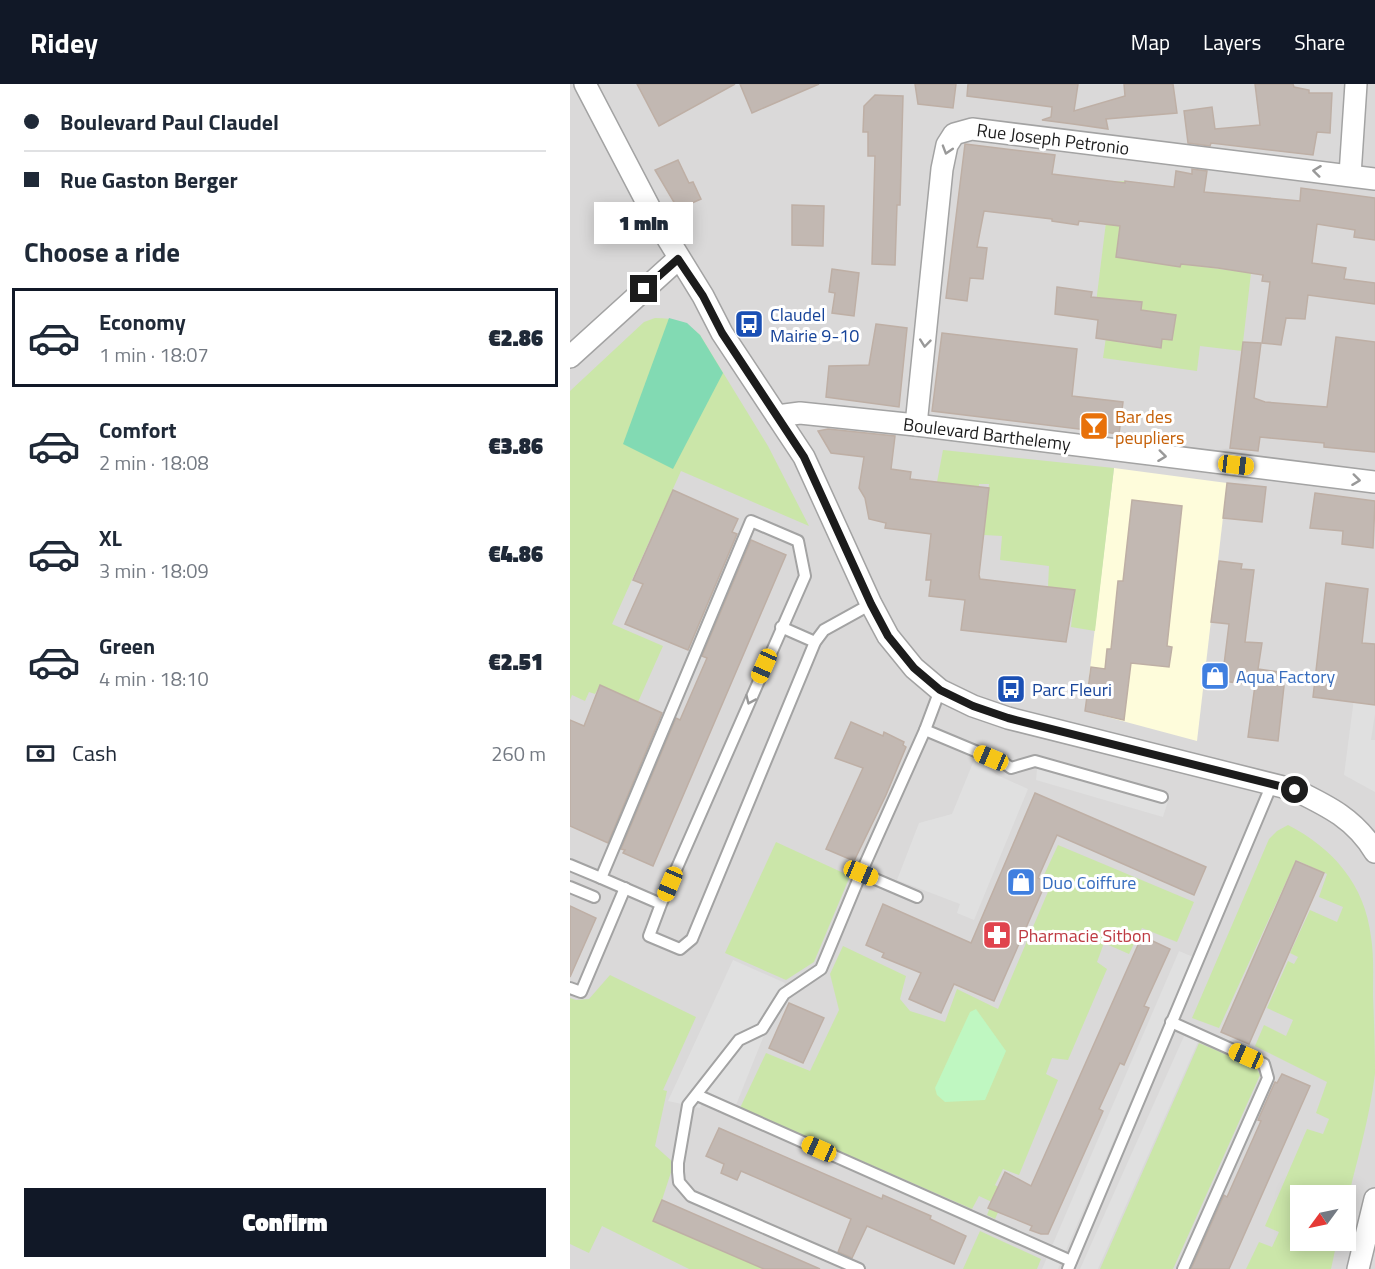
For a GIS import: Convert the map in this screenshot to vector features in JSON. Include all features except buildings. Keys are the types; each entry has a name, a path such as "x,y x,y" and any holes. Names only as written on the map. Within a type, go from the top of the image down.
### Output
{"street":[{"path":"585,84 643,197 678,259 703,296 722,333 804,457 871,604 888,636 908,660 940,690 973,706 1008,718 1295,790 1333,808 1356,827 1375,852"},
{"path":"1350,175 1356,84"},
{"name":"Rue Joseph Petronio","path":"916,425 942,169 947,145 954,134 972,129 1375,179"},
{"path":"570,357 678,259"},
{"name":"Boulevard Barthelemy","path":"777,416 801,413 916,425 1375,482"},
{"path":"1358,1269 1375,1199"}],"lane":[{"path":"601,878 751,521 798,541 805,576 649,936 680,949 692,939 815,642 824,630 871,604"},
{"path":"782,627 815,642"},
{"path":"859,1269 692,1196 679,1182 678,1163 688,1106 739,1040 762,1029 784,994 821,969 861,873 926,730 940,690"},
{"path":"926,730 1011,768 1035,761 1162,796"},
{"path":"697,1095 1069,1265 1272,784"},
{"path":"570,865 661,904"},
{"path":"861,873 917,897"},
{"path":"570,886 594,897"},
{"path":"570,988 581,992 625,888"},
{"path":"1171,1022 1264,1064 1268,1071 1268,1078 1183,1269"}],"shaded area":[{"path":"570,84 1375,84 1375,1269 570,1269"},
{"path":"1114,468 1227,483 1197,741 1085,711"},
{"path":"1361,645 1375,646 1375,714 1371,740 1375,740 1375,792 1344,775"},
{"path":"1038,757 1170,795 1163,817 1036,780"},
{"path":"975,758 997,775 1028,789 974,920 957,913 960,904 897,880 919,823 952,814"},
{"path":"1179,951 1193,957 1058,1269 1042,1269"},
{"path":"733,960 785,983 736,1105 707,1093 700,1108 668,1101"},
{"path":"1184,1036 1198,1042 1098,1269 1080,1269"}],"green space":[{"path":"1125,181 1116,257 1251,273 1242,351 1200,346 1197,371 1103,358 1106,337 1099,321 1094,319 1111,182","holes":["1122,300 1142,302 1141,311 1175,315 1172,340 1162,339 1160,348 1117,342"]},
{"path":"655,318 679,322 700,335 768,446 809,526 681,471 612,624 663,646 638,702 600,685 595,694 589,692 585,701 572,695 570,700 570,391 644,322"},
{"path":"669,318 687,323 700,335 723,373 673,469 623,444"},
{"path":"943,450 1114,468 1095,631 1071,627 1075,590 1048,587 1049,566 1000,560 1002,536 984,535 989,484 979,484 979,487 937,482"},
{"path":"1288,825 1304,834 1319,845 1344,870 1362,901 1368,918 1372,944 1375,1073 1351,1185 1290,1185 1290,1251 1335,1251 1331,1269 1246,1269 1259,1242 1272,1247 1279,1232 1265,1226 1307,1129 1323,1134 1329,1119 1316,1113 1327,1082 1255,1046 1264,1025 1286,1036 1293,1020 1267,1008 1288,961 1294,964 1298,957 1290,953 1310,910 1337,922 1343,907 1319,897 1327,874 1296,860 1219,1028 1192,1018 1269,839"},
{"path":"776,842 850,876 814,962 786,980 725,953"},
{"path":"1058,845 1194,902 1177,942 1142,928 1129,954 1104,943 1097,962 1107,969 1068,1060 1052,1058 1046,1074 1058,1080 1019,1175 1003,1169 995,1185 1007,1193 995,1219 987,1215 992,1202 979,1196 972,1209 740,1108 766,1053 810,1071 839,1010 830,974 843,946 906,976 900,999 910,1011 945,1022 957,989 998,1009 1053,880 1044,875"},
{"path":"610,975 696,1017 663,1090 667,1091 655,1146 674,1163 653,1221 764,1269 689,1269 602,1226 589,1253 570,1244 570,998 589,999"},
{"path":"976,1009 1006,1051 985,1100 945,1102 937,1095 935,1088 970,1012"},
{"path":"1199,1043 1256,1067 1260,1075 1173,1269 1100,1269"},
{"path":"980,1231 1041,1259 1037,1269 963,1269"}],"place":[{"name":"Claudel Mairie 9-10","path":"749,324"},
{"name":"Bar des peupliers","path":"1094,426"},
{"name":"Aqua Factory","path":"1215,676"},
{"name":"Parc Fleuri","path":"1011,689"},
{"name":"Duo Coiffure","path":"1021,882"},
{"name":"Pharmacie Sitbon","path":"997,935"}],"route":[{"path":"644,289 678,259 703,296 722,333 804,457 888,636 914,668 940,690 973,706 1008,718 1295,790"}]}
